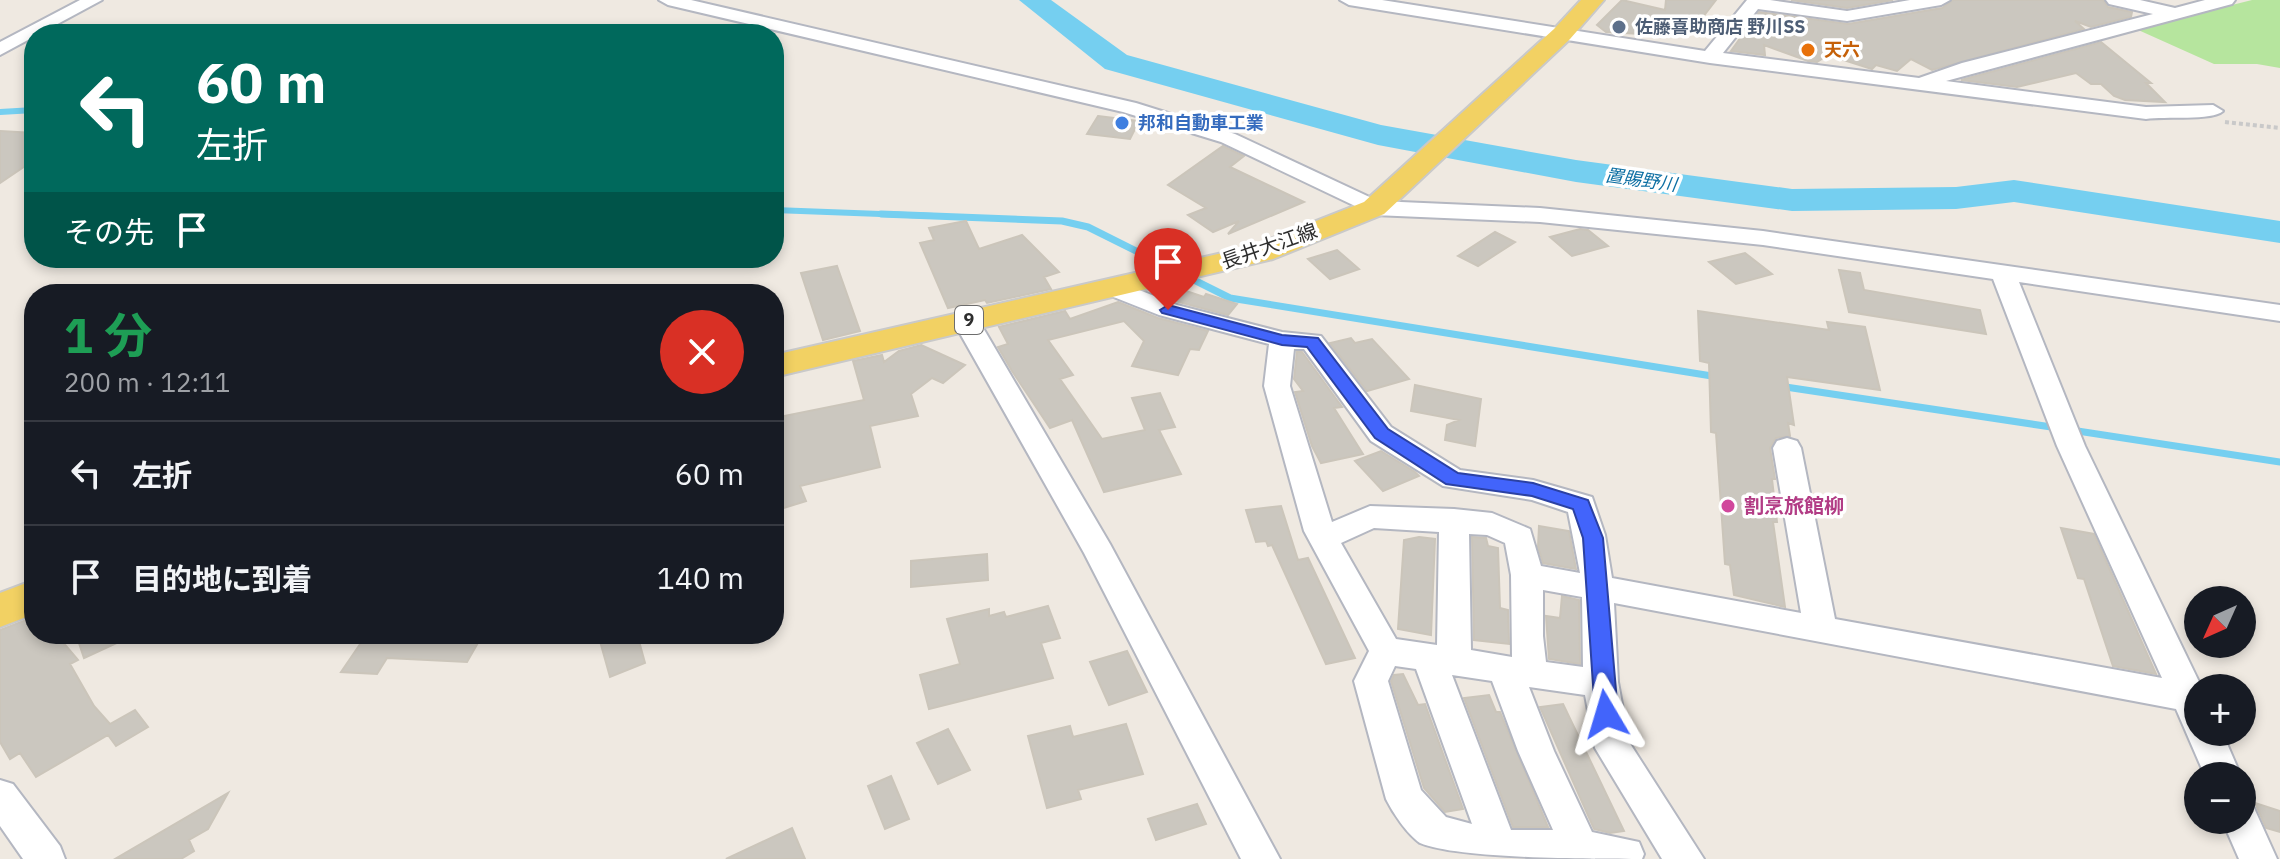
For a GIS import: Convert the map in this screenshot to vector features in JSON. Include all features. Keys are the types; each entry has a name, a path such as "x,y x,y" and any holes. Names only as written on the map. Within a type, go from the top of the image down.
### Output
{"main road":[{"name":"長井大江線","path":"784,364 1262,253 1374,208 1562,34 1593,0"},
{"path":"0,611 24,600"}],"street":[{"path":"47,24 93,0"},
{"path":"668,0 771,24"},
{"path":"1349,0 1710,57 1915,85 2146,113 2213,111"},
{"path":"1710,57 1755,2 1847,16 1941,0"},
{"path":"2115,0 2172,12"},
{"path":"1915,85 1969,67 2226,0"},
{"path":"784,27 1129,107 1228,138 1374,208 1540,215 1763,238 2280,313"},
{"path":"0,49 24,36"},
{"path":"2003,273 2071,446 2184,689"},
{"path":"1115,289 1168,310 1282,340 1312,342 1381,434 1453,479 1533,490 1581,505 1593,538 1599,588 1602,684 1611,743 1661,827 1685,859"},
{"path":"966,321 1099,552 1261,859"},
{"path":"1282,340 1277,386 1323,539 1386,651"},
{"path":"1787,448 1820,628"},
{"path":"1323,539 1370,517 1492,524 1519,537 1527,575 1526,636 1518,671 1536,751 1580,848"},
{"path":"1454,520 1441,659 1499,847"},
{"path":"1527,575 1820,628 2184,706"},
{"path":"1386,651 1602,684"},
{"path":"1386,651 1371,681 1405,799 1434,831 1499,847 1580,848 1625,857 1661,827"},
{"path":"0,796 46,859"},
{"path":"2247,834 2258,859"}],"green space":[{"path":"2252,0 2280,0 2280,68 2257,64 2214,64 2136,29"}],"building":[{"path":"1622,0 1665,10 1666,0 1716,0 1696,26 1670,20 1641,34 1606,32 1597,25"},
{"path":"1791,0 1893,0 1847,8"},
{"path":"1953,0 2103,0 2108,7 2132,12 2131,17 2091,27 2075,21 2084,29 1932,70 1911,59 1897,71 1876,65 1872,69 1828,55 1817,62 1808,61 1764,45 1765,55 1731,51 1759,12 1848,24 1942,8"},
{"path":"2101,42 2151,83 2146,83 2165,102 2125,100 2114,96 2101,84 2091,84 2076,73 2017,87 1961,80"},
{"path":"1098,116 1139,121 1130,139 1087,134"},
{"path":"0,131 24,132 24,167 0,183"},
{"path":"1223,146 1244,156 1230,167 1304,202 1228,234 1239,221 1213,232 1188,215 1206,208 1168,185"},
{"path":"966,221 979,249 1022,235 1059,272 1044,277 1051,289 948,308 920,243 934,240 929,228"},
{"path":"1580,229 1588,230 1608,246 1572,256 1550,237"},
{"path":"1495,232 1515,242 1478,266 1458,256"},
{"path":"1337,250 1359,269 1330,279 1308,259"},
{"path":"1745,253 1772,274 1736,284 1709,262"},
{"path":"837,266 860,331 823,340 801,273"},
{"path":"1839,270 1860,273 1864,290 1980,310 1986,334 1849,312"},
{"path":"1180,289 1237,304 1228,315 1171,300"},
{"path":"1118,302 1158,318 1208,331 1199,350 1190,349 1178,375 1132,366 1144,341 1124,321 1048,340 1073,375 1060,379 1102,439 1145,430 1132,398 1160,393 1175,427 1159,430 1181,474 1104,492 1072,420 1050,428 1012,371 998,347 1008,344 999,327 1065,311 1070,319"},
{"path":"1698,311 1829,330 1827,322 1865,327 1880,390 1787,377 1794,425 1788,423 1790,436 1776,438 1770,448 1777,522 1773,522 1785,607 1734,595 1730,565 1725,564 1716,433 1711,432 1709,363 1700,361"},
{"path":"1351,338 1355,343 1372,339 1409,379 1367,391 1330,343"},
{"path":"921,345 965,365 943,383 932,378 911,394 918,416 870,426 880,467 800,486 806,501 784,508 784,416 864,400 853,361 882,355 884,362 899,351"},
{"path":"1297,352 1302,352 1342,407 1334,408 1363,454 1321,463 1312,446 1295,392 1303,391 1294,379"},
{"path":"1415,385 1481,399 1475,446 1445,440 1447,425 1459,420 1411,411"},
{"path":"1381,451 1419,476 1383,491 1355,461"},
{"path":"1281,506 1298,560 1308,558 1355,658 1326,664 1272,545 1268,546 1266,541 1256,542 1246,510"},
{"path":"1539,526 1569,531 1576,569 1543,563 1538,547"},
{"path":"2061,528 2094,534 2156,674 2113,666 2084,579 2078,578"},
{"path":"1419,537 1435,539 1431,635 1398,629 1404,540"},
{"path":"1472,537 1486,538 1488,546 1498,548 1500,608 1508,610 1509,644 1474,640"},
{"path":"987,554 988,580 911,587 911,561"},
{"path":"1562,596 1579,600 1580,664 1549,659 1546,616 1560,618"},
{"path":"1048,606 1060,638 1041,643 1053,678 929,709 920,675 960,664 947,619 989,609 989,616 1004,612 1006,617"},
{"path":"24,621 24,644 64,644 78,660 70,664 94,706 110,724 135,710 148,727 116,746 108,735 36,777 20,753 10,759 0,742 0,630"},
{"path":"79,644 114,644 84,658"},
{"path":"360,644 477,644 467,662 387,658 377,674 341,672"},
{"path":"601,644 640,644 645,663 610,677"},
{"path":"1127,651 1147,692 1109,705 1090,662"},
{"path":"1403,674 1418,705 1425,704 1463,809 1445,812 1424,788 1391,681 1394,675"},
{"path":"1489,695 1496,712 1500,712 1548,827 1513,827 1464,698"},
{"path":"1563,704 1624,831 1610,833 1594,829 1540,707"},
{"path":"1126,724 1143,774 1078,790 1081,799 1047,808 1028,736 1070,726 1073,737"},
{"path":"948,729 970,770 938,784 917,743"},
{"path":"891,776 909,819 885,829 868,786"},
{"path":"228,793 208,829 189,840 194,851 181,859 115,859"},
{"path":"2256,803 2280,811 2280,832 2266,828"},
{"path":"1197,804 1206,824 1156,840 1148,819"},
{"path":"792,828 805,859 726,859"}],"waterway":[{"name":"置賜野川","path":"1033,0 1116,62 1378,135 1576,171 1792,200 1956,198 2014,191 2280,232"},
{"path":"0,112 24,111"},
{"path":"784,210 892,214"},
{"path":"881,214 892,214"},
{"path":"892,214 934,216"},
{"path":"892,214 1062,221 1088,227 1230,298 1718,377"},
{"path":"1779,386 2058,428"},
{"path":"2071,430 2280,462"}],"place":[{"name":"佐藤喜助商店 野川SS","path":"1619,27"},
{"name":"天六","path":"1808,50"},
{"name":"邦和自動車工業","path":"1122,123"},
{"name":"割烹旅館柳","path":"1728,506"}],"route":[{"path":"1168,310 1282,340 1312,342 1381,434 1453,479 1533,490 1581,505 1593,538 1599,588 1606,714"}]}
